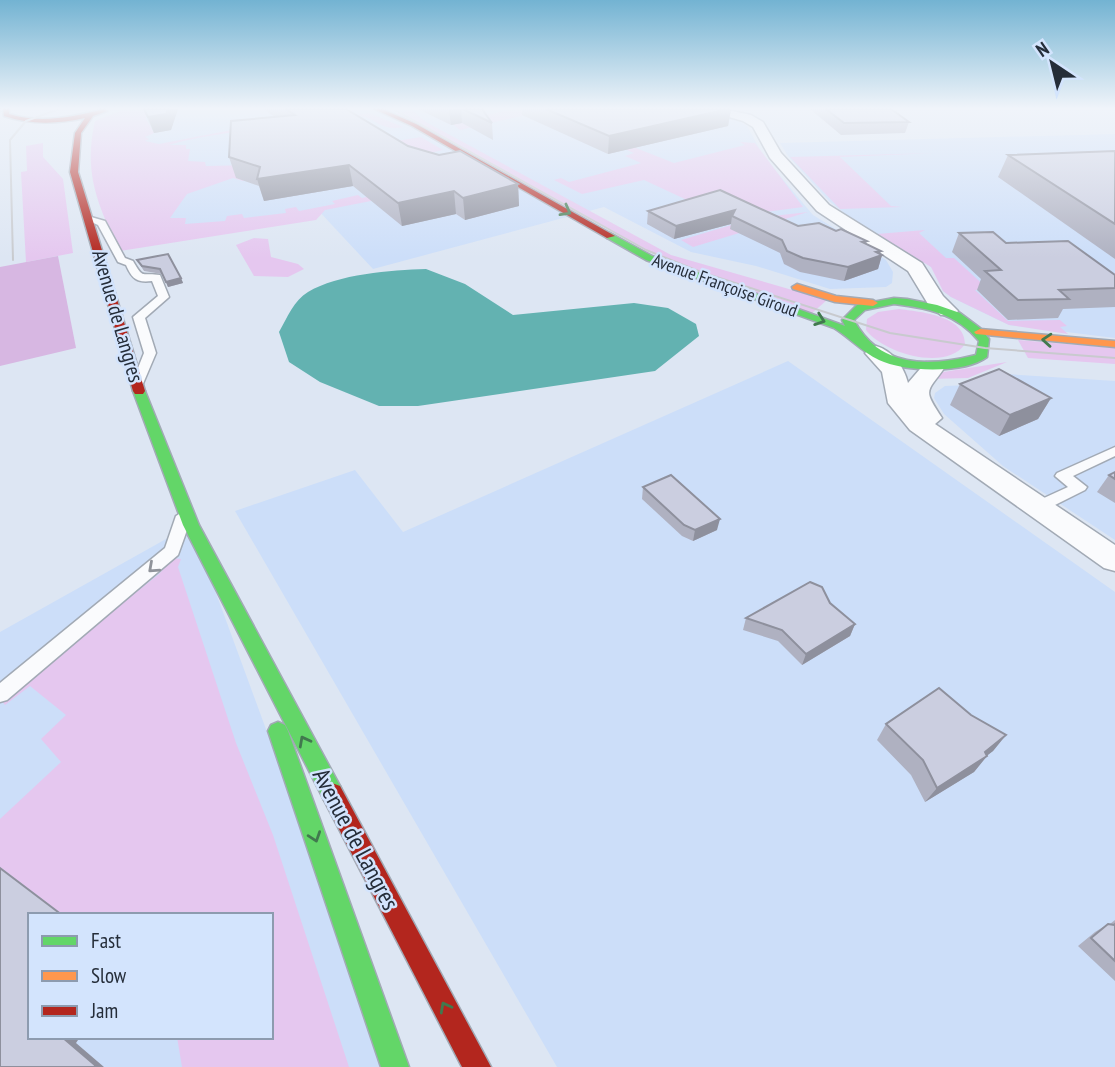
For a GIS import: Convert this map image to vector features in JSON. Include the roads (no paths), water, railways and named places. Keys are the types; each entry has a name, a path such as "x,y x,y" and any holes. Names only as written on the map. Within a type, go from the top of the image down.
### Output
{"street":[{"name":"Avenue de Langres","path":"78,159 74,172 137,385 186,510 235,611 477,1067"},
{"name":"Avenue Françoise Giroud","path":"474,159 649,258 838,326 876,353 908,364 934,367 956,366 989,357 980,332 969,322 948,312 914,302 835,299 785,284"},
{"name":"Avenue Françoise Giroud","path":"499,159 666,249 723,267"},
{"path":"778,159 823,208 920,272 930,296 948,312"},
{"path":"59,162 74,172"},
{"path":"853,335 848,320 852,313 905,293 909,286 908,263"},
{"name":"Avenue Françoise Giroud","path":"980,332 1115,344"},
{"path":"876,353 894,370 898,398 909,416 1115,560"},
{"path":"934,367 918,381 917,400 963,454"},
{"name":"Avenue de Langres","path":"235,611 395,1067"}],"lane":[{"path":"90,220 102,223 121,260 130,262 135,275 141,279 156,277 164,297 139,317 150,353 137,385"},
{"path":"1038,507 1080,487 1062,476 1115,451"},
{"path":"0,694 172,551 186,510"}],"tram line":[{"path":"10,159 13,260"},
{"path":"482,159 646,250 701,272 890,333 985,348 1115,358"}]}
